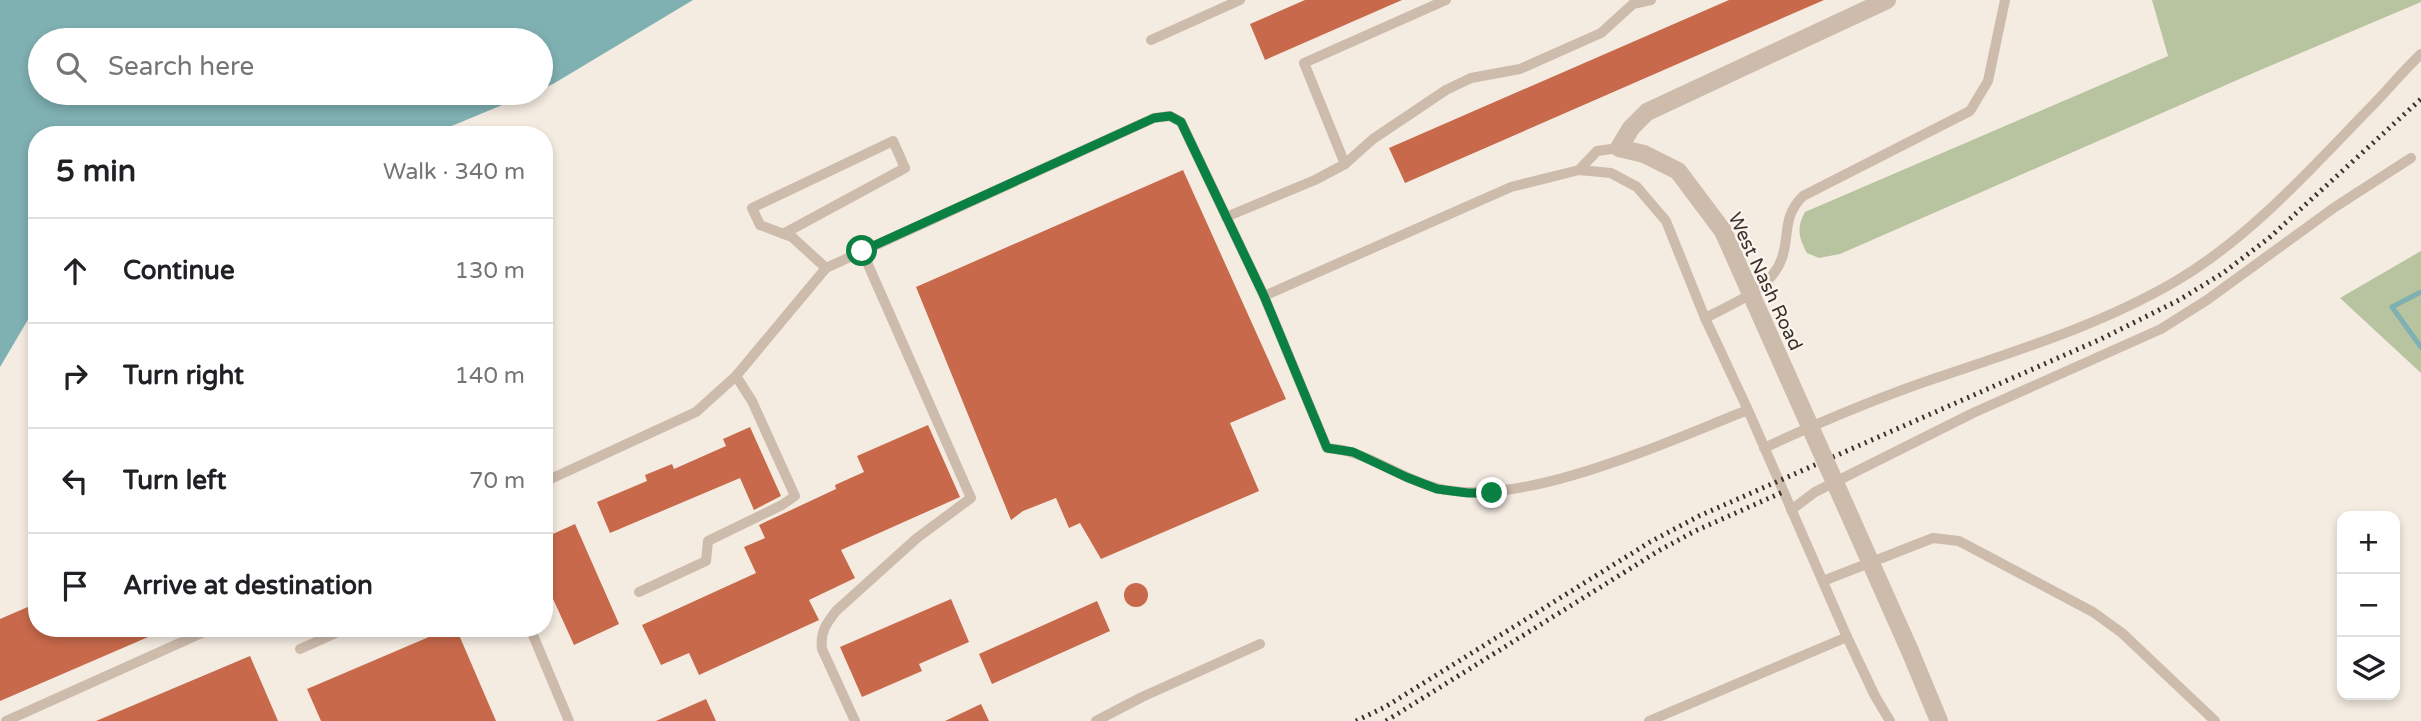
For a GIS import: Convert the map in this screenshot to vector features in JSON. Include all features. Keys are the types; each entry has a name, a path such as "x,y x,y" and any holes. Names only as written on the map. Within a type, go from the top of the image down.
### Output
{"street":[{"path":"1619,148 1631,128 1647,112 1887,0"},
{"name":"West Nash Road","path":"1619,148 1644,154 1678,171 1723,231 1939,721"}],"lane":[{"path":"1151,40 1240,0"},
{"path":"1345,164 1304,63 1446,0"},
{"path":"1226,217 1315,180 1345,164 1373,139 1446,90 1471,78 1520,69 1601,33 1633,5 1651,0"},
{"path":"1705,318 1760,286 1777,268 1783,256 1788,217 1803,196 1970,111 1988,81 2005,0"},
{"path":"1764,448 1848,411 2051,339 2119,311 2177,280 2232,242 2303,176 2421,54"},
{"path":"553,478 696,412 736,376 826,268 1154,118 1170,116 1181,122 1264,296 1327,448 1353,452 1437,489 1492,493 1529,486 1613,461 1748,410"},
{"path":"783,234 905,168 893,141 752,208 760,225 783,234 792,237 826,268"},
{"path":"1579,170 1597,151 1619,148"},
{"path":"1791,510 1815,492 1973,413 2161,329 2207,300 2335,207 2411,158"},
{"path":"1264,296 1511,187 1579,170 1611,173 1637,187 1666,221 1705,318 1847,637 1889,721"},
{"path":"855,721 822,649 821,638 825,625 836,611 917,538 971,498 862,251"},
{"path":"639,592 706,561 708,541 795,496 752,401 736,376"},
{"path":"1823,581 1933,537 1959,541 2093,612 2122,633 2215,721"},
{"path":"6,721 193,637"},
{"path":"300,649 326,637"},
{"path":"534,637 569,721"},
{"path":"1650,721 1847,637"},
{"path":"1096,721 1142,697 1260,644"}],"green space":[{"path":"2152,0 2421,2 1840,254 1819,258 1807,253 1800,233 1800,223 1805,212 2168,56"},
{"path":"2421,251 2421,373 2340,298"}],"water":[{"path":"0,0 693,0 553,84 553,28 28,28 28,105 502,105 452,126 28,126 28,320 0,367"}],"building":[{"path":"1305,0 1402,0 1265,60 1250,24"},
{"path":"1729,0 1824,0 1405,183 1389,148"},
{"path":"1183,170 1286,399 1230,423 1259,491 1101,559 1080,523 1069,528 1056,498 1023,511 1011,520 916,287"},
{"path":"928,425 960,497 841,550 855,578 809,600 819,620 699,675 689,653 661,665 642,625 756,573 744,547 765,538 759,525 836,489 835,485 864,472 857,456"},
{"path":"750,427 781,496 754,510 740,478 610,533 597,502 647,481 645,475 672,464 674,469 726,446 723,439"},
{"path":"575,524 619,624 574,645 553,599 553,534"},
{"path":"1136,583 1145,586 1148,595 1145,604 1136,607 1127,604 1124,595 1127,586"},
{"path":"951,599 969,642 919,664 922,671 862,697 840,647"},
{"path":"1097,601 1110,631 992,684 979,654"},
{"path":"28,607 28,637 148,637 0,701 0,619"},
{"path":"429,637 460,637 496,721 321,721 307,689"},
{"path":"250,656 278,721 96,721"},
{"path":"706,699 716,721 656,721"},
{"path":"981,704 989,721 945,721"}],"waterway":[{"path":"2421,292 2392,307 2421,347"}],"railway":[{"path":"1356,721 1385,707 1650,542 1699,516 2101,339 2179,300 2223,273 2269,238 2421,99"},
{"path":"1386,721 1660,550 1695,531 1783,492"}],"route":[{"path":"862,251 1154,118 1170,116 1181,122 1264,296 1327,448 1353,452 1437,489 1492,493"}]}
